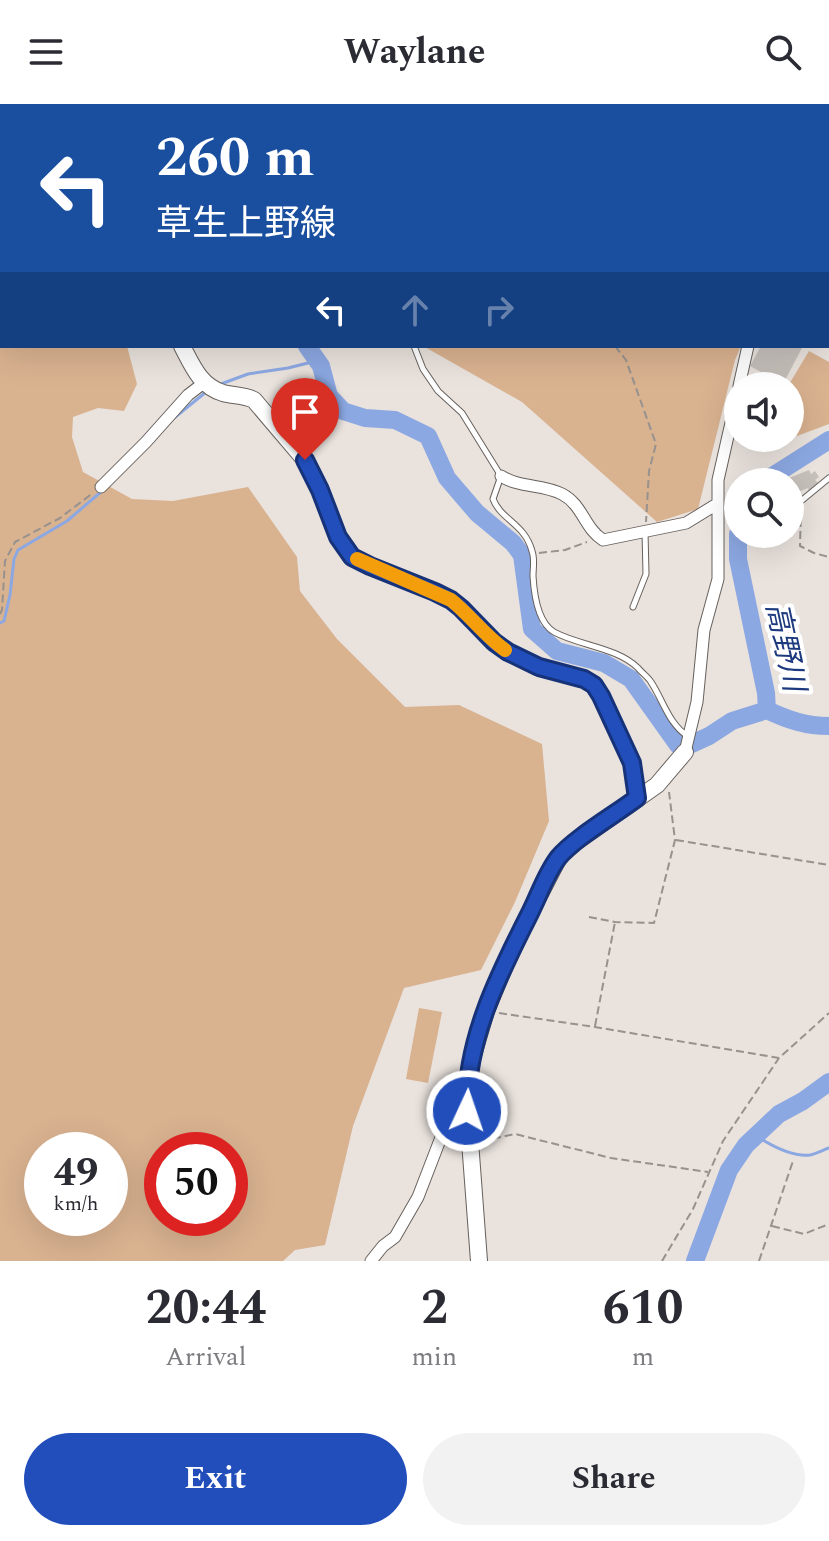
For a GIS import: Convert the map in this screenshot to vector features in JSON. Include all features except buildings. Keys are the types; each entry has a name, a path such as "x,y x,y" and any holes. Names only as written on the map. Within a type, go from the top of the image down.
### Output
{"main road":[{"path":"183,348 198,376 220,392 247,396 260,405 305,460 338,537 352,557 451,600 508,652 539,667 584,679 594,685 632,763 637,798"},
{"path":"479,1261 466,1088 486,1011 512,948 559,857 657,785 687,745"}],"street":[{"path":"743,372 748,348"},
{"path":"101,487 188,395 205,382"},
{"path":"687,745 697,702 704,630 718,579 718,480 724,452"},
{"path":"501,476 509,482 549,489 563,495 577,505 595,535 603,540 686,523 717,504"},
{"path":"371,1261 395,1237 418,1197 445,1127 467,1111"}],"lane":[{"path":"415,348 423,369 438,391 462,413 501,476 493,499 496,509 515,522 527,537 533,554 535,599 542,618 551,631 634,664 650,680 687,745"},
{"path":"804,499 829,478"},
{"path":"633,607 646,574 645,532"}],"path":[{"path":"617,348 626,360 656,444 649,471 645,532"},
{"path":"0,614 5,561 15,542 60,518 101,487"},
{"path":"533,554 565,550 600,538"},
{"path":"804,548 829,557"},
{"path":"589,917 615,922 654,923 675,840 669,773"},
{"path":"675,840 829,865"},
{"path":"595,1027 615,922"},
{"path":"486,1011 779,1058"},
{"path":"662,1261 693,1209 723,1141 779,1058 829,1013"},
{"path":"469,1131 483,1139 515,1134 611,1158 708,1172"},
{"path":"759,1261 793,1161"},
{"path":"771,1226 804,1234 829,1224"}],"shaded area":[{"path":"0,348 128,348 137,384 124,411 98,408 73,417 72,437 83,472 132,499 173,501 248,487 297,557 300,591 337,639 405,707 459,705 542,744 549,821 515,902 481,970 404,988 353,1126 325,1245 295,1250 283,1261 0,1261"},
{"path":"427,348 740,348 732,372 724,372 724,404 698,509 657,522 522,402"},
{"path":"809,351 829,362 829,424 804,433 804,372 796,372"},
{"path":"419,1008 442,1012 428,1083 406,1079"}],"waterway":[{"path":"308,348 321,366 329,396 343,411 365,418 395,420 428,436 447,478 477,513 513,543 522,555 532,629 557,651 604,663 631,679 678,745 685,747 732,721 767,710"},
{"path":"218,385 248,374 316,361"},
{"path":"174,418 206,392"},
{"name":"高野川","path":"785,468 829,440"},
{"path":"0,623 4,621 18,550 67,521 102,491"},
{"name":"高野川","path":"738,548 767,710"},
{"name":"高野川","path":"767,710 797,722 829,726"},
{"name":"高野川","path":"695,1261 729,1170 746,1145 779,1114 829,1082"},
{"path":"755,1135 796,1154 810,1155 829,1148"}],"slow traffic":[{"path":"357,559 451,600 505,650"}],"route":[{"path":"305,460 338,537 352,557 451,600 508,652 539,667 584,679 594,685 632,763 637,798 559,857 512,948 486,1011 471,1062 466,1088 467,1111"}]}
